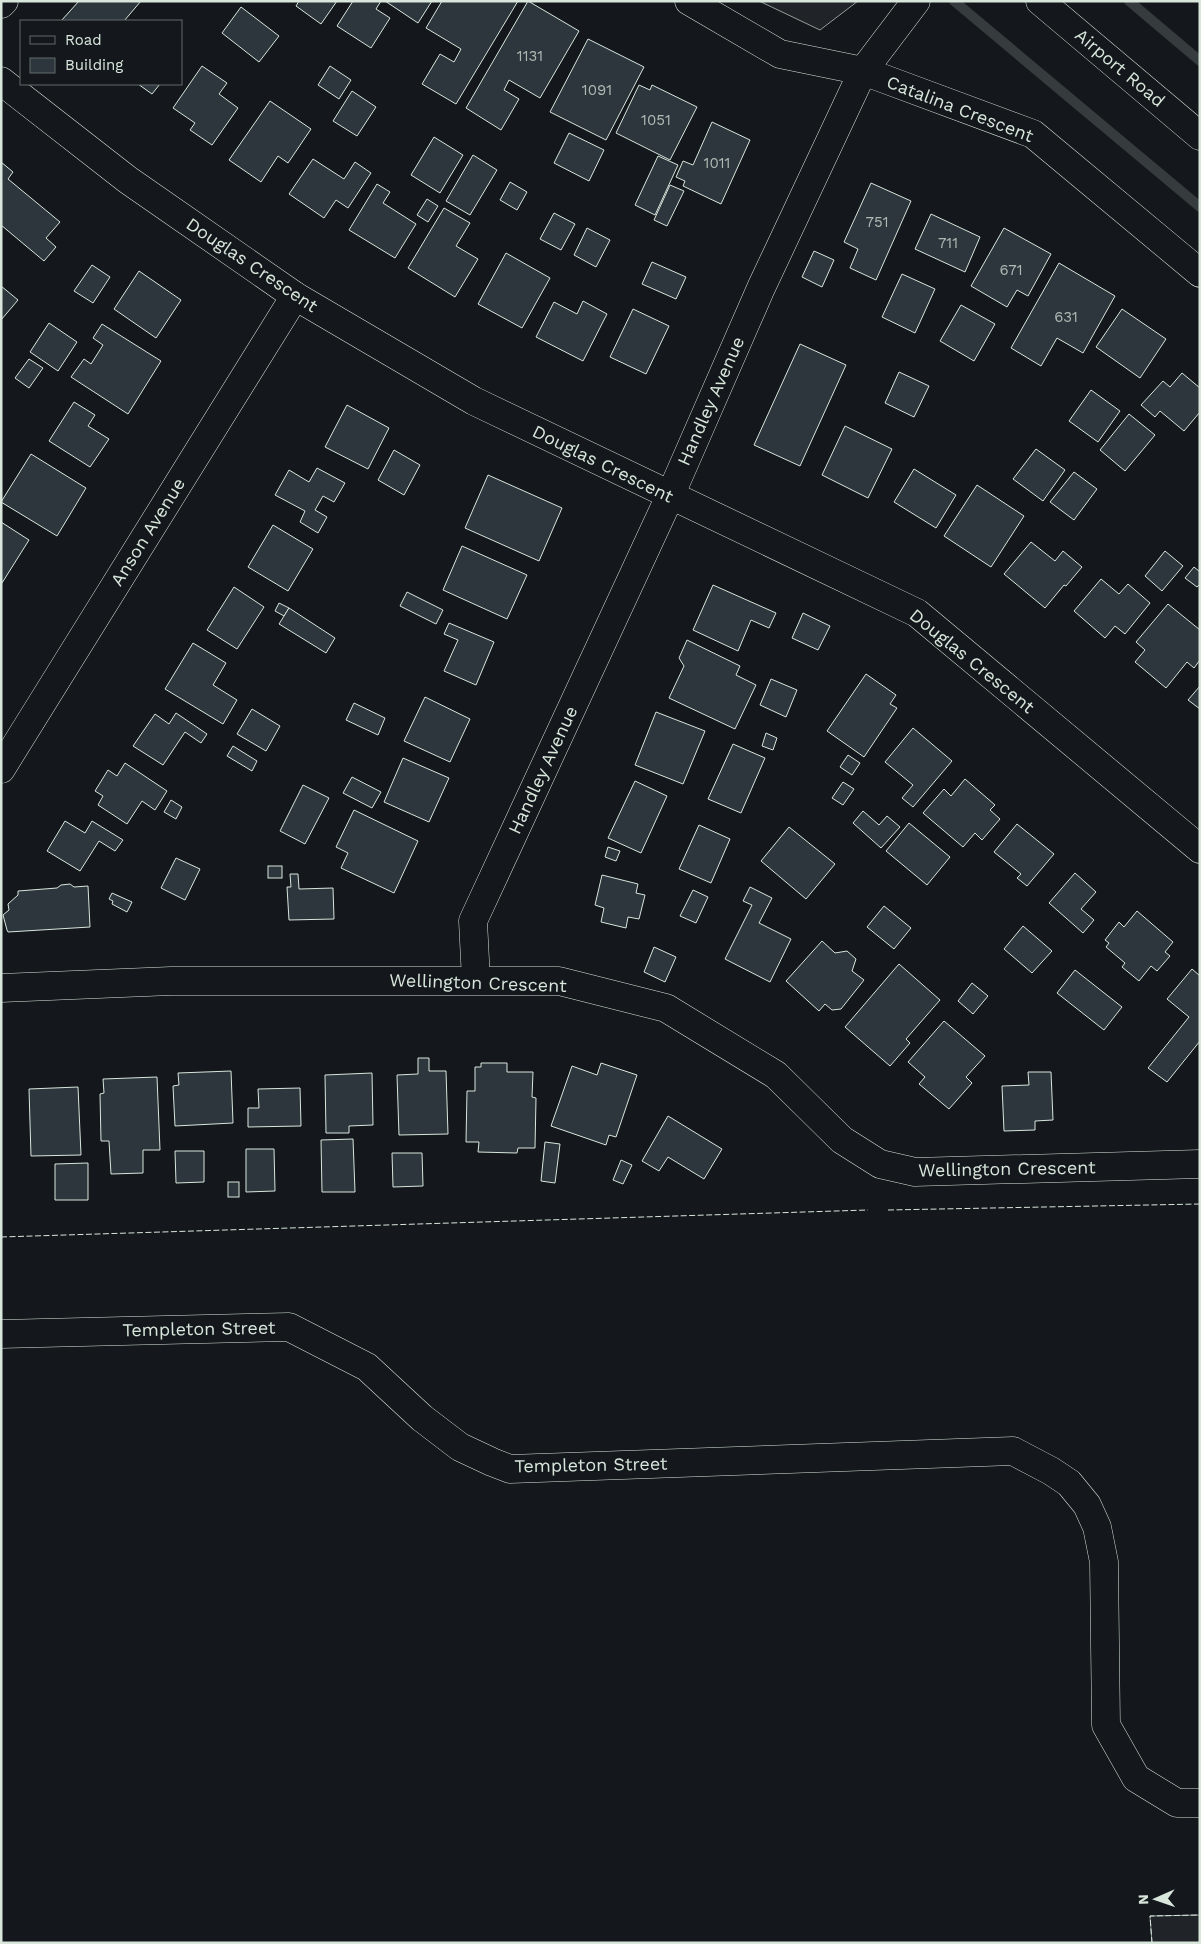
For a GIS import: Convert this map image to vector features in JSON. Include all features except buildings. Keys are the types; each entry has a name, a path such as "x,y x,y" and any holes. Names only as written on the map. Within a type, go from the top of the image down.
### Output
{"street":[{"path":"1,4 4,1"},
{"name":"Catalina Crescent","path":"689,1 780,54 864,71 1033,134 1200,272"},
{"name":"Handley Avenue","path":"476,980 474,920 670,496 761,288 864,71 916,1"},
{"name":"Airport Road","path":"1040,1 1200,136"},
{"name":"Douglas Crescent","path":"1,81 128,180 295,296 474,401 917,613 1200,849"},
{"name":"Anson Avenue","path":"1,769 295,296"},
{"name":"Wellington Crescent","path":"1,988 171,981 476,980 558,982 666,1008 776,1075 842,1140 880,1164 915,1172 1200,1164"},
{"name":"Templeton Street","path":"1,1334 289,1327 367,1367 422,1418 460,1447 510,1469 1014,1451 1069,1483 1087,1505 1098,1527 1104,1562 1106,1726 1136,1778 1177,1804 1200,1803"}],"shaded area":[{"path":"759,1 858,1 820,30"},
{"path":"1200,1915 1200,1943 1152,1943 1150,1916"}],"waterway":[{"path":"954,1 1200,207"},
{"path":"1129,1 1200,61"}],"fence":[{"path":"888,1210 1200,1204"},
{"path":"1,1237 868,1210"},
{"path":"1152,1943 1150,1916 1200,1915"}]}
